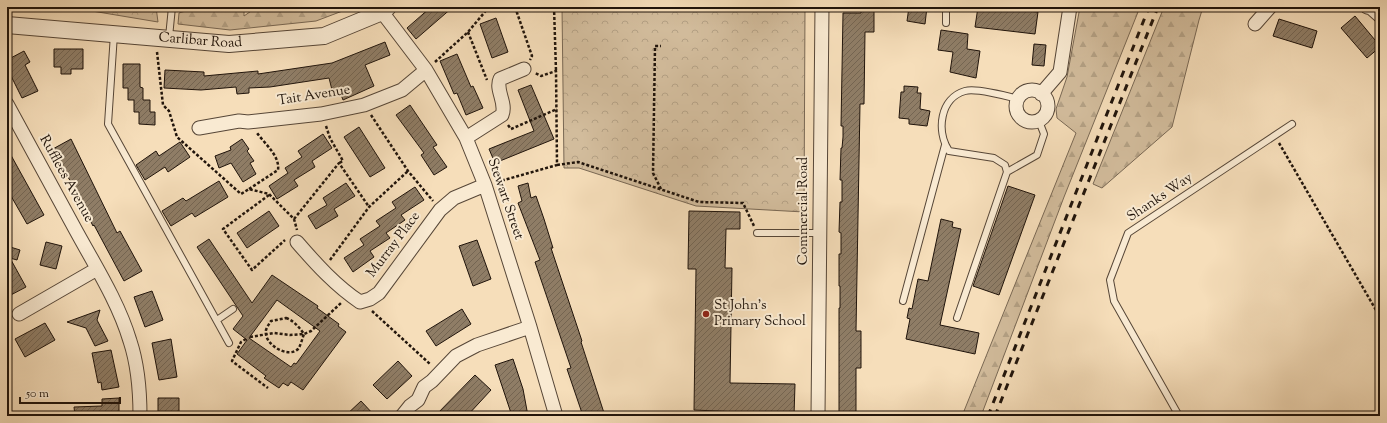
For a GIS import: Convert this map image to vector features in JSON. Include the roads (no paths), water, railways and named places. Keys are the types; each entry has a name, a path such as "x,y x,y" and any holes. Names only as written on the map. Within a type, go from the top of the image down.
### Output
{"street":[{"name":"Commercial Road","path":"818,416 822,7"},
{"path":"1041,94 1060,72 1070,7"},
{"path":"1255,24 1270,7"},
{"path":"1367,7 1380,16"},
{"name":"Carlibar Road","path":"7,25 229,44 324,36 385,9"},
{"name":"Stewart Street","path":"385,9 426,70 466,138 485,185 530,327 556,416"},
{"path":"466,138 502,115 504,105 498,83 500,79 524,69"},
{"name":"Tait Avenue","path":"199,128 240,121 248,122 321,114 364,105 402,90 426,70"},
{"path":"1028,91 1035,91 1041,94 1046,100 1048,108 1045,115 1039,120 1032,122 1024,120 1018,115 1016,107 1018,99 1022,94 1028,91"},
{"name":"Rufflees Avenue","path":"7,104 97,269 123,320 131,342 137,370 140,416"},
{"name":"Murray Place","path":"292,238 322,270 355,298 370,299 378,293 440,210 454,198 485,185"},
{"path":"19,314 97,269"},
{"path":"402,416 410,406 418,400 424,387 432,381 456,356 477,345 530,327"}],"lane":[{"path":"162,38 172,7"},
{"path":"946,7 946,23"},
{"path":"114,34 108,124 229,342"},
{"path":"1008,172 1005,165 994,158 949,151 945,145 942,132 942,116 946,105 952,98 966,90 1018,99"},
{"path":"957,318 1008,172 1037,155 1044,134 1039,120"},
{"name":"Shanks Way","path":"1179,416 1114,301 1110,280 1128,233 1292,124"},
{"path":"903,300 945,145"},
{"path":"757,233 820,233"},
{"path":"217,320 233,309"}],"railway":[{"path":"988,416 1149,7"},
{"path":"995,416 1158,7"}],"place":[{"name":"St John's Primary School","path":"706,314"}]}
